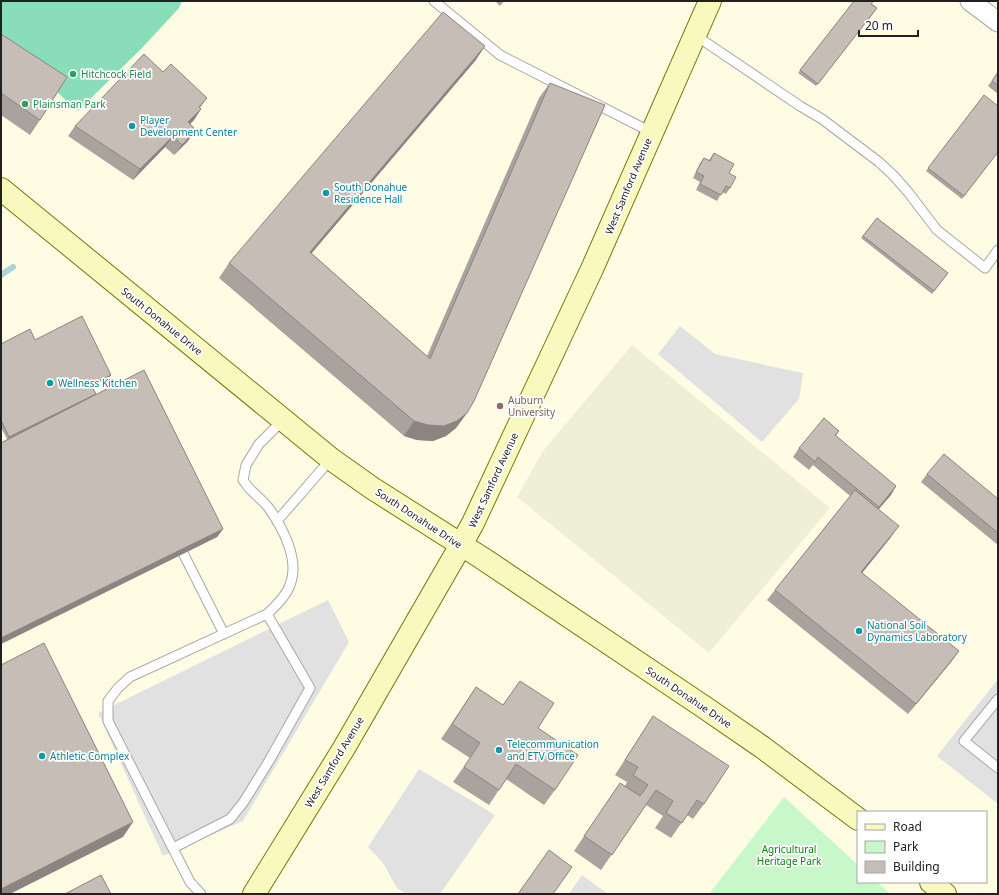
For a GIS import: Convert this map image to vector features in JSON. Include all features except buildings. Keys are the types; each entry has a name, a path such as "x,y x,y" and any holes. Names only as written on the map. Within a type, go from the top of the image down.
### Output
{"street":[{"name":"West Samford Avenue","path":"254,894 344,748 461,545 592,269 710,1"},
{"path":"970,1 998,22"},
{"name":"South Donahue Drive","path":"1,189 331,459 372,488 589,629 704,707 762,747 857,818"},
{"path":"932,883 945,894"}],"lane":[{"path":"434,1 500,55 652,132"},
{"path":"695,35 800,106 822,119 879,162 908,192 937,230 985,268 998,250"},
{"path":"201,894 190,882 108,721 108,701 118,688 130,677 267,614 279,602 290,586 294,572 290,553 282,530 267,506 251,491 244,480 246,465 259,444 283,420"},
{"path":"277,521 331,459"},
{"path":"174,535 224,634"},
{"path":"173,848 230,819 243,803 258,779 310,688 267,614"},
{"path":"998,699 964,741 998,768"}],"shaded area":[{"name":"Auburn University","path":"1,1 998,1 998,894 1,894"},
{"path":"680,326 715,354 803,373 799,399 762,442 658,354"},
{"path":"632,345 830,508 709,653 517,497 543,451"},
{"path":"328,600 349,642 243,821 163,856 98,713"},
{"path":"998,679 998,804 937,756"},
{"path":"419,769 495,815 440,894 406,894 397,888 383,863 368,847"},
{"path":"582,875 608,894 569,894"}],"green space":[{"name":"Hitchcock Field","path":"1,1 182,1 179,8 142,48 78,111 57,92 1,56"},
{"name":"Agricultural Heritage Park","path":"784,797 857,864 857,883 878,883 890,894 709,894"}],"waterway":[{"path":"1,275 13,267"}],"place":[{"name":"Hitchcock Field","path":"73,74"},
{"name":"Plainsman Park","path":"25,104"},
{"name":"Player Development Center","path":"132,126"},
{"name":"South Donahue Residence Hall","path":"326,193"},
{"name":"Wellness Kitchen","path":"50,383"},
{"name":"Auburn University","path":"500,406"},
{"name":"National Soil Dynamics Laboratory","path":"859,631"},
{"name":"Telecommunication and ETV Office","path":"499,750"},
{"name":"Athletic Complex","path":"42,756"}]}
